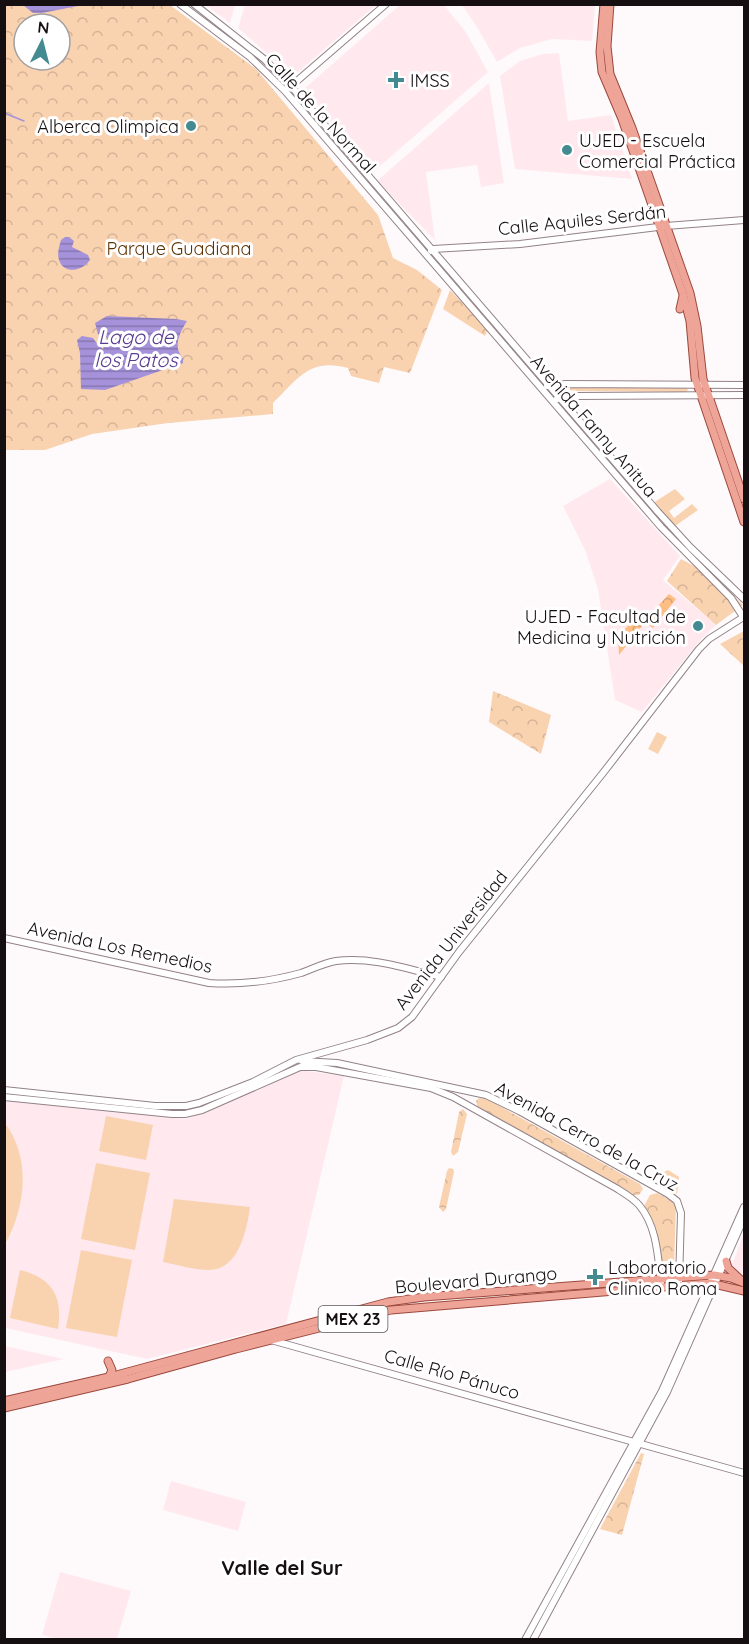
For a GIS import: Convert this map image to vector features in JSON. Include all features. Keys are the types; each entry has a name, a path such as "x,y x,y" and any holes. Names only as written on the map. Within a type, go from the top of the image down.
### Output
{"main road":[{"path":"604,4 600,52 606,96"},
{"path":"610,4 607,46 610,74 632,128 683,294 690,321 694,370 744,499"},
{"path":"604,80 622,119 646,190 663,226 694,311 702,386"},
{"path":"644,204 646,190"},
{"path":"680,309 683,294"},
{"path":"706,396 744,522"},
{"path":"726,1261 731,1272 744,1283"},
{"name":"Boulevard Durango","path":"4,1401 109,1377 388,1302 412,1298 679,1282 717,1276 744,1283"},
{"name":"Boulevard Durango","path":"679,1282 713,1284 744,1291"},
{"name":"Boulevard Durango","path":"4,1408 128,1379 391,1310 661,1283"},
{"path":"108,1362 112,1370 109,1377"}],"street":[{"name":"Calle de la Normal","path":"180,4 250,57 285,91 425,255"},
{"name":"Calle de la Normal","path":"194,4 264,59 291,86 433,249"},
{"path":"285,91 386,4"},
{"name":"Calle Aquiles Serdán","path":"433,249 565,239 663,226 744,220"},
{"path":"425,255 433,249"},
{"name":"Avenida Fanny Anitua","path":"433,249 544,387"},
{"name":"Avenida Fanny Anitua","path":"425,255 675,532 744,598"},
{"path":"449,282 455,281 460,284"},
{"path":"565,385 566,391 576,396"},
{"path":"556,398 565,385"},
{"path":"544,387 744,385"},
{"path":"556,398 744,395"},
{"name":"Avenida Fanny Anitua","path":"556,398 661,527 731,598 743,616"},
{"name":"Avenida Universidad","path":"4,1090 155,1106 186,1106 253,1082 296,1060 367,1040 398,1028 412,1017 441,977 704,644 743,616"},
{"name":"Avenida Los Remedios","path":"4,938 215,983 276,979 333,962 350,960 441,977"},
{"name":"Avenida Cerro de la Cruz","path":"296,1060 337,1063 486,1095 668,1194 676,1201 681,1213 679,1282"},
{"name":"Avenida Cerro de la Cruz","path":"4,1097 185,1114 209,1107 300,1067 338,1069 442,1092 616,1188 638,1203 655,1239 661,1283"},
{"path":"717,1276 744,1207"},
{"path":"525,1640 667,1392 744,1218"},
{"name":"Calle Río Pánuco","path":"262,1335 270,1340 744,1473"},
{"path":"533,1640 637,1443"}],"shaded area":[{"path":"245,4 376,5 291,78 278,63 238,28"},
{"name":"IMSS","path":"401,4 444,5 465,31 488,72 373,172 304,89"},
{"path":"206,5 235,5 230,23"},
{"path":"462,5 595,5 592,41 552,39 520,48 497,62"},
{"path":"559,53 568,121 611,115 632,179 515,169 500,76 520,61 543,54"},
{"path":"489,83 504,183 481,187 477,165 426,172 435,240 377,181"},
{"path":"610,479 680,556 663,580 716,625 702,638 642,712 615,700 598,589 585,550 563,506"},
{"path":"299,1070 344,1076 286,1324 147,1359 5,1328 5,1099 187,1119"},
{"path":"744,1234 744,1275 731,1267"},
{"path":"5,1346 64,1359 5,1372"},
{"path":"171,1481 246,1502 238,1531 163,1510"},
{"path":"60,1572 131,1591 117,1639 57,1639 42,1635"}],"green space":[{"name":"Parque Guadiana","path":"5,5 170,5 256,69 378,215 393,258 417,270 442,290 410,373 384,367 379,383 351,376 348,368 323,366 314,368 298,378 273,403 273,414 168,423 92,434 45,450 5,450"},
{"path":"450,290 488,329 485,336 443,309"},
{"path":"686,386 688,390 686,392 569,390 569,387"},
{"path":"675,489 685,499 669,511 674,518 692,504 698,510 675,526 653,503"},
{"path":"681,559 716,578 743,605 716,625 667,581"},
{"path":"669,594 676,599 653,628 645,622 619,655 618,636 643,610 654,615"},
{"path":"744,631 744,666 720,644"},
{"path":"493,691 551,715 541,754 489,722"},
{"path":"657,732 667,737 658,754 648,749"},
{"path":"479,1098 487,1099 640,1184 643,1189 639,1195 633,1195 478,1108 476,1101"},
{"path":"463,1109 467,1114 458,1152 453,1156 451,1152 459,1112"},
{"path":"106,1116 153,1125 146,1160 99,1151"},
{"path":"5,1123 19,1151 23,1183 18,1214 5,1244"},
{"path":"96,1163 150,1173 135,1250 81,1239"},
{"path":"449,1168 454,1172 446,1209 443,1212 439,1207"},
{"path":"668,1170 679,1177 677,1194 658,1182"},
{"path":"657,1193 676,1206 674,1268 670,1276 665,1274 644,1206 650,1195"},
{"path":"174,1199 250,1207 244,1236 235,1255 228,1263 210,1270 163,1262"},
{"path":"81,1250 132,1260 117,1337 66,1328"},
{"path":"20,1270 40,1278 53,1290 59,1307 58,1329 10,1318"},
{"path":"641,1453 644,1454 622,1535 600,1529"}],"water":[{"path":"23,5 83,5 47,12 32,12"},
{"path":"65,237 74,241 72,247 88,255 90,260 83,267 74,270 61,265 58,257 59,250 61,240"},
{"name":"Lago de los Patos","path":"107,316 187,321 178,341 178,350 183,363 105,390 81,389 80,353 77,340 82,336 93,338 103,349 107,338 98,334 95,323"}],"waterway":[{"path":"4,113 24,121"}],"place":[{"name":"IMSS","path":"396,80"},
{"name":"Alberca Olimpica","path":"191,126"},
{"name":"UJED - Escuela Comercial Práctica","path":"567,150"},
{"name":"UJED - Facultad de Medicina y Nutrición","path":"698,626"},
{"name":"Laboratorio Clinico Roma","path":"595,1277"}],"district":[{"name":"Valle del Sur","path":"282,1567"}]}
